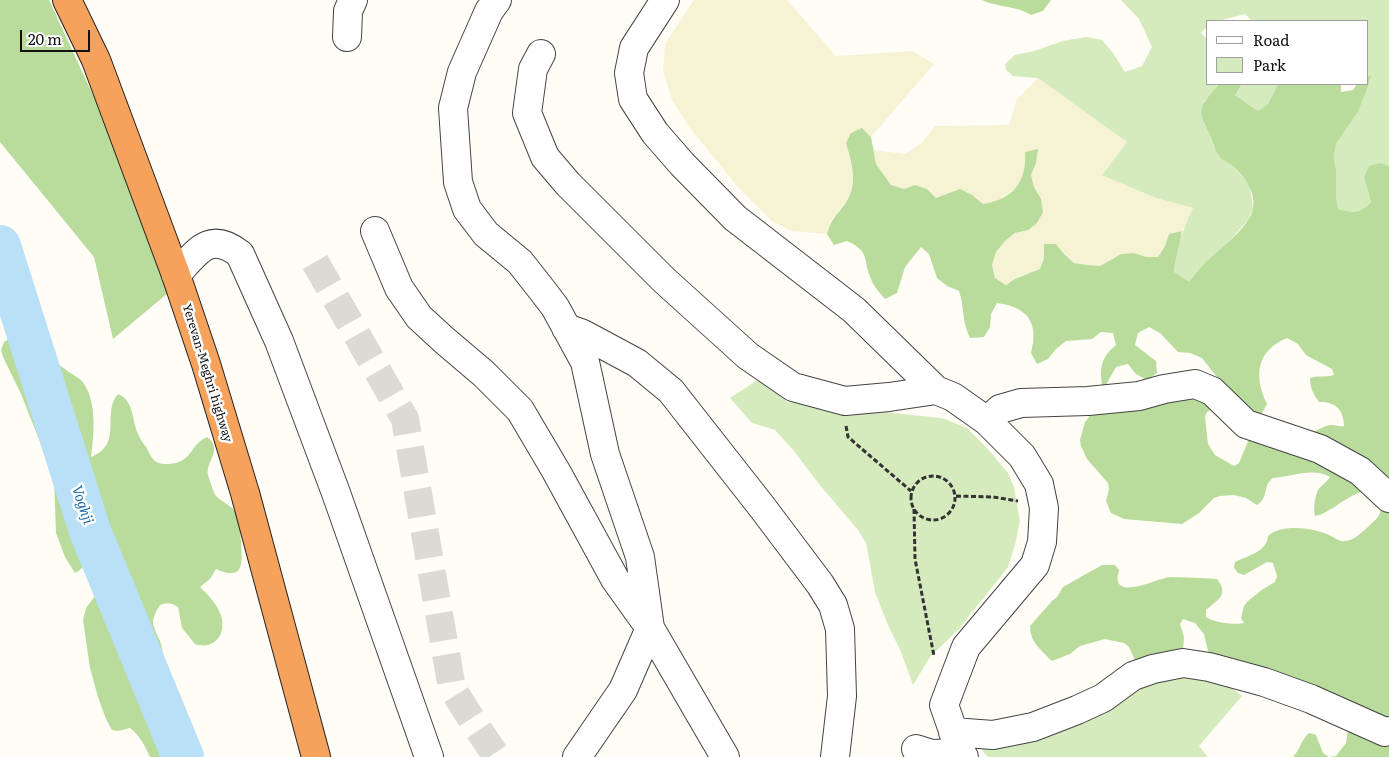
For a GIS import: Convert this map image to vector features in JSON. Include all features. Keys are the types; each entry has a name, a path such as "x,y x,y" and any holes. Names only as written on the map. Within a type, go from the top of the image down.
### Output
{"highway":[{"name":"Yerevan-Meghri highway","path":"67,0 96,60 176,275 206,364 244,493 316,757"}],"street":[{"path":"347,37 348,11 353,0"},
{"path":"497,0 489,11 462,72 453,108 458,182 467,209 486,234 520,262 555,306 585,362 605,454 640,557 650,628 623,690 577,757"},
{"path":"665,0 634,48 629,73 633,99 655,133 682,164 735,218 854,310 936,390 953,397 987,421 1022,456 1039,484 1044,508 1042,542 1035,565 966,647 944,705 959,747"},
{"path":"541,54 533,69 527,114 545,157 568,184 664,280 748,356 794,387 845,401 936,390"},
{"path":"374,231 399,288 419,316 484,374 520,410 616,579 650,628 724,757"},
{"path":"176,275 199,250 208,244 218,243 230,246 240,254 279,341 336,493 429,757"},
{"path":"566,328 583,334 637,363 671,392 820,584 833,605 840,629 842,696 835,757"},
{"path":"987,421 1000,409 1021,402 1088,401 1139,396 1164,389 1195,384 1212,391 1246,424 1320,450 1360,471 1389,498"},
{"path":"916,749 932,754 993,735 1033,727 1103,698 1132,676 1153,669 1183,663 1209,667 1264,682 1311,699 1385,732 1389,731"}],"path":[{"path":"845,401 844,416 848,437 912,491"},
{"path":"914,509 920,516 928,520 938,520 947,516 953,509 956,496 950,482 942,477 933,475 924,477 916,482 911,500 914,509 915,559 934,656"},
{"path":"956,496 993,497 1029,502 1044,508"}],"shaded area":[{"path":"694,0 787,0 836,56 913,51 934,64 871,137 862,128 846,143 853,166 852,192 830,222 827,234 791,231 772,221 739,188 689,127 672,100 663,70 665,44"},
{"path":"1038,78 1128,142 1102,174 1156,198 1193,208 1182,231 1169,234 1165,246 1158,257 1146,257 1134,253 1121,254 1100,266 1087,265 1074,263 1056,244 1044,244 1044,258 1040,269 1015,279 1006,285 995,278 992,265 996,252 1015,233 1028,230 1041,199 1034,187 1031,175 1036,163 1025,152 1026,165 1017,187 996,202 983,204 972,195 936,198 927,189 915,185 904,189 891,185 876,164 873,150 905,154 922,143 935,126 1009,125 1017,99"}],"green space":[{"path":"0,0 49,0 104,119 168,293 113,339 94,257 0,142"},
{"path":"982,0 1051,0 1043,11 1031,15"},
{"path":"1121,0 1389,0 1389,166 1381,164 1364,178 1371,202 1356,212 1338,209 1334,157 1336,144 1358,112 1369,85 1369,20 1251,20 1245,14 1222,20 1206,20 1206,28 1201,33 1206,38 1206,85 1218,85 1204,102 1204,124 1220,157 1231,164 1250,185 1253,209 1248,220 1204,264 1189,283 1174,273 1180,239 1193,208 1156,198 1102,175 1127,142 1038,78 1013,76 1006,70 1005,64 1015,55 1063,41 1086,37 1102,40 1125,72 1142,66 1152,47 1139,19"},
{"path":"1218,85 1241,85 1235,95 1258,111 1268,104 1278,85 1341,85 1341,92 1353,90 1356,85 1368,85 1358,112 1336,144 1334,157 1338,209 1356,212 1363,209 1371,202 1364,178 1369,166 1381,163 1389,166 1389,757 1329,757 1336,756 1346,743 1348,730 1216,660 1208,651 1204,634 1195,623 1183,619 1180,624 1184,637 1183,651 1137,665 1129,647 1124,643 1105,639 1080,646 1070,654 1052,661 1040,649 1030,632 1030,626 1057,597 1063,587 1102,565 1115,565 1119,570 1118,580 1121,586 1127,587 1136,587 1170,577 1217,579 1221,585 1222,593 1218,600 1206,610 1206,617 1225,623 1244,623 1241,618 1244,606 1263,589 1275,582 1277,576 1273,563 1267,562 1244,575 1238,573 1234,568 1235,562 1260,550 1267,541 1268,536 1282,529 1299,528 1324,533 1339,540 1348,541 1363,531 1376,519 1381,509 1365,491 1315,516 1314,507 1317,492 1330,477 1316,473 1302,473 1273,478 1268,485 1263,499 1257,505 1246,498 1234,495 1214,498 1199,513 1182,524 1124,519 1111,513 1106,501 1109,489 1108,483 1087,459 1081,446 1080,440 1085,422 1093,412 1185,387 1213,408 1207,412 1205,417 1208,444 1215,455 1234,466 1239,463 1249,439 1317,437 1314,432 1325,426 1344,426 1344,420 1338,408 1330,403 1319,402 1311,385 1310,378 1334,375 1332,369 1306,355 1298,344 1287,338 1277,343 1269,349 1260,365 1260,384 1267,404 1261,415 1249,418 1202,358 1190,353 1178,352 1160,333 1149,327 1138,333 1135,345 1156,361 1157,373 1147,380 1136,374 1128,364 1116,367 1103,390 1101,370 1107,355 1116,345 1113,333 1101,332 1092,339 1066,341 1048,359 1037,364 1031,353 1033,342 1032,325 1029,318 1017,308 997,303 991,314 990,327 984,337 970,338 965,325 959,291 947,286 937,278 929,254 921,247 905,267 897,293 885,299 872,282 865,257 860,249 847,241 834,245 827,234 832,221 845,204 852,189 853,174 846,143 851,133 862,128 871,137 876,164 891,185 904,189 915,185 927,189 936,198 960,189 972,195 983,204 1002,198 1016,187 1024,172 1025,152 1038,149 1036,163 1031,175 1034,187 1041,199 1043,212 1037,223 1028,230 1015,233 996,252 992,265 995,278 1006,285 1015,279 1040,269 1044,258 1044,244 1056,244 1074,263 1100,266 1121,254 1134,253 1146,257 1158,257 1165,246 1169,234 1182,231 1174,272 1189,282 1203,265 1240,231 1251,215 1253,208 1252,195 1244,177 1218,154 1202,117 1202,107"},
{"path":"1241,85 1278,85 1268,104 1258,111 1235,95"},
{"path":"18,337 43,352 84,384 91,400 94,420 91,457 101,451 110,437 111,410 118,394 130,406 139,436 156,462 163,464 176,463 187,457 201,440 207,437 214,446 208,475 217,497 233,509 238,518 241,549 241,563 237,572 225,572 216,569 210,579 200,587 212,599 218,609 222,620 221,633 209,645 195,644 182,628 178,607 170,603 160,605 153,620 154,628 161,644 172,733 176,746 183,757 150,757 134,731 130,728 118,731 112,730 106,719 90,668 83,620 86,608 98,592 105,574 102,520 92,492 87,487 80,489 75,508 85,557 83,566 75,573 65,557 56,533 54,477 21,394 1,350 4,342 10,338"},
{"path":"759,379 787,402 942,418 967,428 1008,473 1014,487 1020,521 1008,567 959,629 930,657 913,685 875,592 866,543 858,530 775,430 752,423 730,398"},
{"path":"1161,673 1219,678 1242,696 1199,746 1208,757 988,757 978,746"},
{"path":"1309,733 1316,735 1323,753 1329,757 1293,757"}],"waterway":[{"name":"Voghji","path":"0,246 90,531 183,757"}],"tunnel":[{"path":"315,262 405,419 452,688 497,757"}]}
